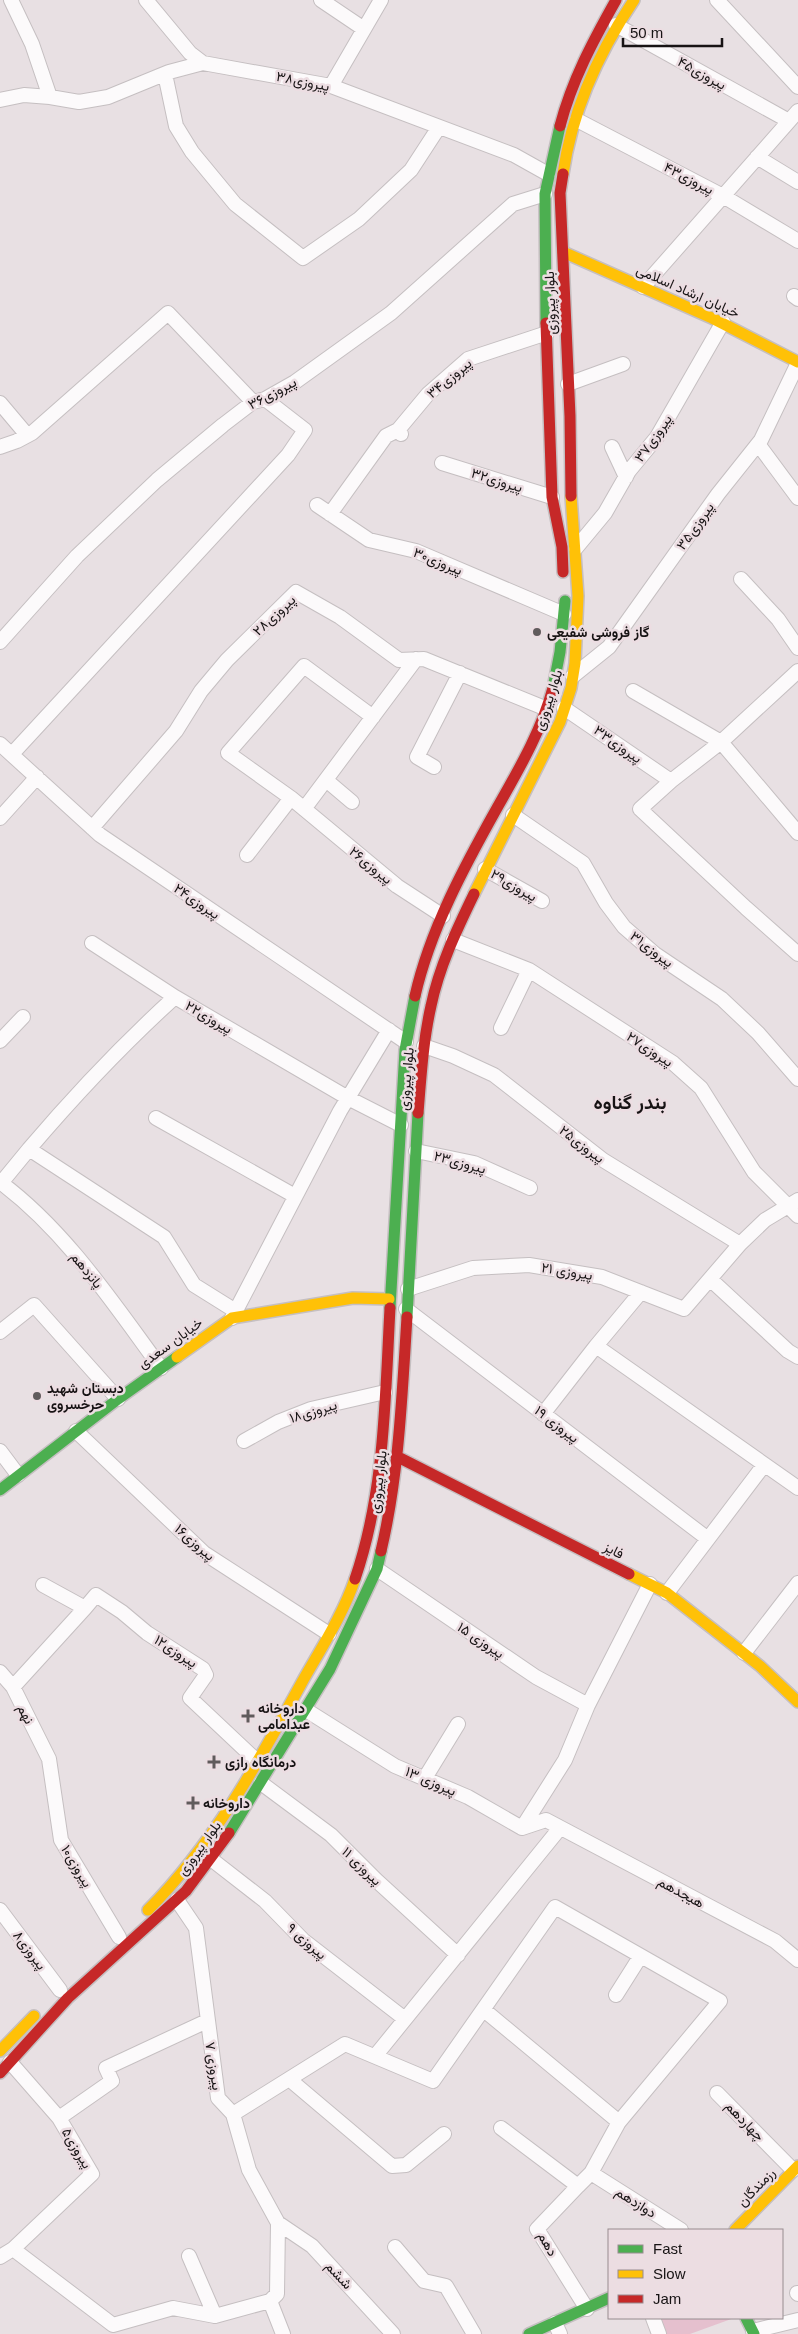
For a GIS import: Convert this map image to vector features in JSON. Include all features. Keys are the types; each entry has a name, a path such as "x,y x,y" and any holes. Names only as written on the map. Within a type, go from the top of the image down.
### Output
{"street":[{"path":"11,0 32,44 50,97"},
{"path":"146,0 190,53 203,63"},
{"path":"321,0 364,29"},
{"path":"331,86 381,0"},
{"name":"بلوار پیروزی","path":"0,2073 68,1998 177,1900 211,1860 261,1783 330,1669 377,1569 388,1521 396,1456 404,1363 424,1046 431,1004 453,940 486,869 548,747 564,708 573,676 578,596 571,492 560,193 563,168 592,75 616,25 634,0"},
{"path":"717,0 798,87"},
{"name":"بلوار پیروزی","path":"57,1993 119,1938 162,1896 199,1850 258,1762 329,1634 352,1585 365,1550 376,1503 385,1392 389,1299 406,1042 425,959 467,865 539,732 547,708 560,653 564,614 564,588 562,546 552,497 546,333 544,194 570,93 589,47 612,1"},
{"name":"پیروزی۴۵","path":"616,25 794,116"},
{"name":"پیروزی۳۸","path":"0,100 24,95 79,102 108,97 165,74 203,63 331,86 514,155 548,174"},
{"path":"165,74 176,126 192,152 235,204 303,258 359,219 411,170 439,127"},
{"path":"570,93 584,98"},
{"path":"643,287 794,116"},
{"name":"پیروزی۴۳","path":"577,120 723,196 798,240"},
{"path":"757,158 798,182"},
{"name":"پیروزی۳۶","path":"0,642 5,625 157,480 259,400 335,355 391,313 513,204 544,194"},
{"name":"خیابان ارشاد اسلامی","path":"563,252 723,322 759,339 798,362"},
{"path":"0,447 27,435 168,313 259,400 305,430 288,455 12,754"},
{"name":"پیروزی۳۷","path":"576,548 605,514 626,477 657,437 723,322"},
{"name":"پیروزی۳۴","path":"330,514 386,436 400,432 428,394 468,359 546,333"},
{"name":"پیروزی۳۵","path":"573,676 609,647 718,494 758,444 798,362"},
{"path":"568,384 623,364"},
{"path":"0,403 27,435"},
{"path":"758,444 798,498"},
{"path":"612,446 626,477"},
{"name":"پیروزی۳۲","path":"442,463 552,497"},
{"name":"پیروزی۳۰","path":"317,505 369,540 416,551 564,614"},
{"path":"741,578 778,618 798,648"},
{"name":"پیروزی۲۸","path":"92,828 176,731 201,692 227,660 296,592 340,617 399,660 424,659 547,708"},
{"path":"304,809 416,659"},
{"name":"پیروزی۲۶","path":"373,717 304,666 228,753 291,798 397,886 443,916"},
{"path":"798,671 720,742 671,781 640,809 798,954"},
{"path":"434,767 417,758 460,674"},
{"path":"633,691 720,742 798,833"},
{"name":"پیروزی۳۳","path":"564,708 671,781"},
{"name":"پیروزی۲۴","path":"0,744 92,828 236,928 406,1042"},
{"path":"0,818 37,777"},
{"path":"326,780 352,802"},
{"path":"247,855 291,798"},
{"name":"پیروزی۳۱","path":"513,815 583,863 606,903 624,927 654,954 722,999 758,1033 798,1079"},
{"name":"پیروزی۲۹","path":"486,869 542,901"},
{"name":"پیروزی۲۷","path":"453,940 530,970 680,1069 701,1088 754,1172 795,1207"},
{"path":"92,943 174,997"},
{"path":"502,1028 530,970"},
{"name":"پیروزی۲۲","path":"1,1182 73,1096 130,1038 174,997 348,1098 401,1125"},
{"path":"0,1042 23,1016"},
{"path":"29,1149 164,1236 194,1285 233,1314 348,1098 389,1030"},
{"name":"پیروزی۲۵","path":"424,1046 453,1056 494,1075 603,1160 740,1244"},
{"path":"156,1118 295,1196"},
{"name":"پیروزی۲۳","path":"416,1151 474,1163 530,1188"},
{"name":"پانزدهم","path":"1,1182 64,1241 161,1368"},
{"path":"795,1207 764,1220 740,1244 710,1279 788,1351 798,1357"},
{"name":"پیروزی ۲۱","path":"408,1289 473,1268 529,1265 602,1277 684,1309 710,1279"},
{"path":"543,1414 641,1292"},
{"name":"خیابان سعدی","path":"0,1490 233,1314 353,1298 389,1299"},
{"path":"0,1332 34,1305 118,1399"},
{"name":"پیروزی ۱۹","path":"406,1309 708,1539"},
{"path":"596,1346 798,1488"},
{"path":"386,1361 404,1363"},
{"name":"پیروزی۱۸","path":"244,1440 278,1422 311,1409 385,1392"},
{"name":"پیروزی۱۶","path":"76,1431 204,1553 329,1634"},
{"path":"0,1451 18,1475"},
{"name":"فایز","path":"396,1456 667,1593 744,1653 798,1702"},
{"path":"667,1593 764,1465"},
{"name":"پیروزی ۱۵","path":"377,1569 536,1677 588,1705"},
{"path":"744,1653 798,1583"},
{"path":"522,1828 565,1760 588,1705 650,1584"},
{"path":"13,1687 85,1608 43,1585"},
{"name":"پیروزی۱۲","path":"85,1608 96,1595 122,1612 147,1633 203,1669 206,1675 190,1698 258,1762"},
{"name":"نهم","path":"0,1672 13,1687 49,1759"},
{"name":"پیروزی ۱۳","path":"306,1710 396,1766 468,1797 522,1828"},
{"path":"425,1778 458,1724"},
{"name":"پیروزی۱۰","path":"49,1759 61,1840 119,1938"},
{"name":"پیروزی ۱۱","path":"261,1783 331,1835 376,1880 458,1955"},
{"path":"376,2055 560,1828 546,1820 522,1828"},
{"name":"هیجدهم","path":"560,1828 775,1941 798,1960"},
{"name":"پیروزی ۹","path":"211,1860 265,1901 303,1940 405,2019"},
{"name":"پیروزی ۷","path":"177,1900 196,1928 218,2098 233,2114 249,2170 278,2223"},
{"path":"233,2114 345,2044 376,2055 433,2081 555,1907 720,2001 620,2122 591,2173 578,2186 501,2128"},
{"name":"پیروزی۸","path":"0,1910 57,1993"},
{"path":"616,1995 640,1957"},
{"path":"0,2051 40,2010"},
{"path":"484,2010 620,2122"},
{"path":"59,2118 112,2081 106,2068 207,2020"},
{"name":"پیروزی۵","path":"10,2062 59,2118 92,2174 13,2249"},
{"path":"289,2079 392,2166 406,2165 444,2134"},
{"name":"چهاردهم","path":"717,2093 796,2168"},
{"name":"رزمندگان","path":"736,2229 796,2168"},
{"name":"دوازدهم","path":"591,2173 680,2229"},
{"name":"دهم","path":"578,2186 537,2229 587,2308"},
{"path":"0,2257 13,2249 116,2330 173,2308 215,2316 270,2301 278,2294 278,2223"},
{"name":"ششم","path":"278,2223 312,2246 393,2334"},
{"path":"395,2247 424,2280 446,2286 474,2334"},
{"path":"189,2256 215,2316"},
{"path":"529,2334 558,2328 587,2308 608,2298"},
{"path":"270,2301 283,2334"},
{"path":"653,2319 659,2334"},
{"path":"747,2319 754,2332 798,2320"}],"shaded area":[{"path":"661,2319 731,2319 690,2334 666,2334"}],"traffic: fast":[{"path":"546,323 545,194 560,126"},
{"path":"553,688 560,652 565,601"},
{"path":"390,1308 405,1050 415,996"},
{"path":"407,1317 418,1113"},
{"path":"0,1490 118,1399 177,1357"},
{"path":"229,1833 330,1669 377,1569 381,1551"},
{"path":"529,2334 608,2298"},
{"path":"746,2319 754,2334"}],"traffic: slow":[{"path":"563,174 567,151 580,105 609,40 634,0"},
{"path":"563,252 712,318 798,362"},
{"path":"474,894 560,722 571,688 575,663 578,596 571,496"},
{"path":"177,1357 232,1318 353,1298 389,1299"},
{"path":"629,1574 667,1593 760,1666 798,1702"},
{"path":"148,1910 193,1859 251,1773 331,1632 355,1579"},
{"path":"0,2051 34,2016"},
{"path":"736,2229 798,2166"}],"traffic: jam":[{"path":"560,126 577,77 591,46 616,0"},
{"path":"563,174 560,193 570,416 571,496"},
{"path":"546,323 552,497 562,547 563,572"},
{"path":"415,996 429,947 449,899 529,750 553,688"},
{"path":"418,1113 424,1046 434,991 449,949 474,894"},
{"path":"355,1579 365,1546 378,1479 385,1411 390,1308"},
{"path":"381,1551 396,1464 407,1317"},
{"path":"396,1456 629,1574"},
{"path":"0,2073 68,1998 186,1891 229,1833"}],"place":[{"name":"گاز فروشی شفیعی","path":"537,632"},
{"name":"دبستان شهید حرخسروی","path":"37,1396"},
{"name":"داروخانه عبدامامی","path":"248,1716"},
{"name":"درمانگاه رازی","path":"214,1762"},
{"name":"داروخانه","path":"193,1803"}],"district":[{"name":"بندر گناوه","path":"630,1102"}]}
